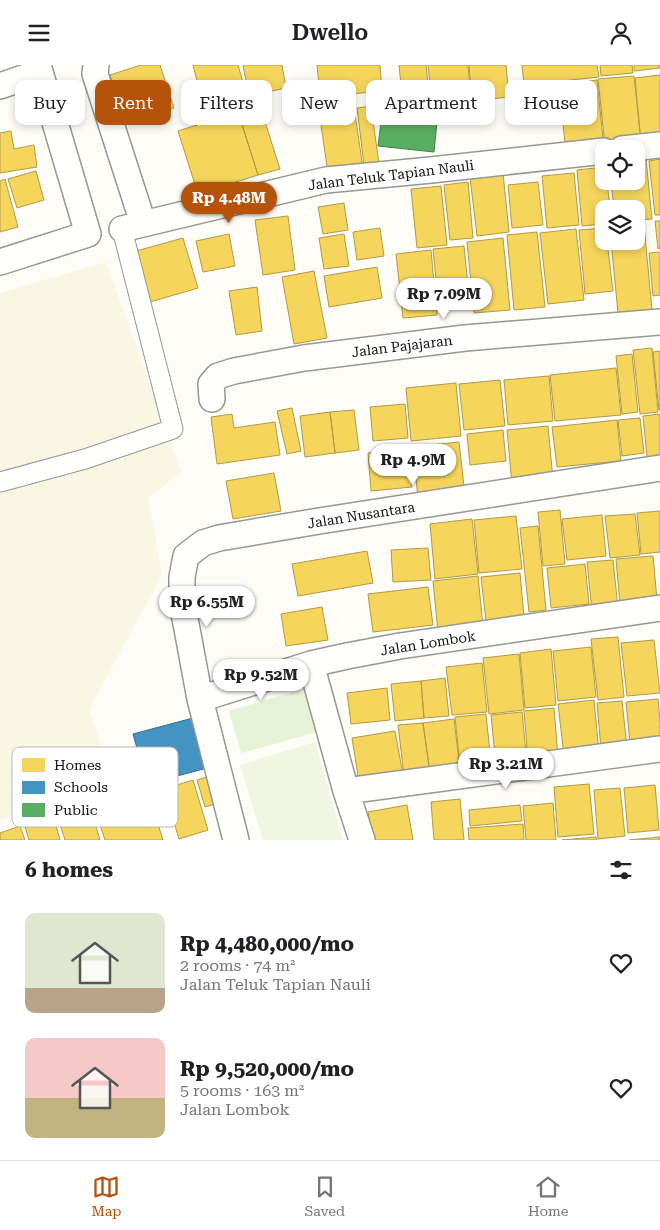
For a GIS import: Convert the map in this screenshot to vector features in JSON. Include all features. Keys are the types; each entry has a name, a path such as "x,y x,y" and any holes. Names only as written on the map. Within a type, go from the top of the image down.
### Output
{"street":[{"path":"0,482 85,459 173,429 133,226 95,74 96,65"},
{"path":"0,86 39,69 88,235 0,262"},
{"path":"645,147 660,145"},
{"name":"Jalan Teluk Tapian Nauli","path":"133,226 326,180 595,152"},
{"name":"Jalan Pajajaran","path":"212,399 212,384 218,376 234,371 304,358 465,338 660,321"},
{"name":"Jalan Nusantara","path":"200,699 182,603 182,577 186,556 203,543 219,538 319,521 660,468"},
{"name":"Jalan Lombok","path":"200,699 346,656 400,646 660,607"},
{"path":"311,665 346,791 362,840"},
{"path":"200,699 230,838"},
{"path":"346,791 660,749"}],"shaded area":[{"path":"106,262 181,472 148,498 162,575 89,709 101,747 12,747 12,816 0,820 0,293"}],"green space":[{"path":"310,687 321,731 241,753 229,711"},
{"path":"315,742 343,840 263,840 240,765"}],"building: Homes":[{"path":"141,65 160,65 165,80 112,80 110,75"},
{"path":"193,65 238,65 242,80 197,80"},
{"path":"243,65 282,65 285,80 282,80 282,89 272,91 272,80 246,80"},
{"path":"317,65 380,65 381,80 366,80 366,93 356,94 356,80 318,80"},
{"path":"399,65 426,65 428,80 400,80"},
{"path":"428,65 468,65 469,80 430,80"},
{"path":"469,65 506,65 507,80 505,80 505,97 495,99 495,80 470,80"},
{"path":"522,65 597,65 599,77 571,80 524,80"},
{"path":"600,65 632,65 633,73 601,76"},
{"path":"634,65 659,65 660,68 634,71"},
{"path":"660,75 660,141 645,143 645,140 641,140 635,78"},
{"path":"634,76 641,140 604,140 598,79"},
{"path":"597,80 603,140 595,140 595,150 566,153 563,125 597,125"},
{"path":"366,107 366,125 374,125 380,171 365,173 357,108"},
{"path":"356,121 363,168 328,173 321,125 356,125"},
{"path":"197,125 242,125 258,175 198,194 178,131"},
{"path":"242,125 266,125 280,169 258,175"},
{"path":"11,131 14,149 34,145 37,167 0,173 0,133"},
{"path":"645,159 652,219 645,219 645,200 613,200 612,190 645,190"},
{"path":"660,159 660,215 655,215 649,161"},
{"path":"595,168 595,190 608,190 609,200 595,200 595,225 582,226 577,170"},
{"path":"36,171 44,200 17,208 8,179"},
{"path":"503,173 509,232 477,236 470,177"},
{"path":"574,173 579,225 547,228 542,176"},
{"path":"5,179 18,227 0,232 0,181"},
{"path":"468,182 473,238 450,240 444,185"},
{"path":"538,182 543,225 512,228 508,185"},
{"path":"441,186 447,245 417,248 411,189"},
{"path":"344,203 348,230 323,234 318,207"},
{"path":"288,216 295,270 263,275 255,220"},
{"path":"655,221 660,221 660,248 658,249"},
{"path":"380,228 384,256 357,260 353,232"},
{"path":"576,229 584,300 548,304 540,233"},
{"path":"595,229 595,250 608,250 613,291 585,294 579,230"},
{"path":"537,232 545,307 514,310 507,235"},
{"path":"229,234 235,266 203,272 196,241"},
{"path":"344,234 349,266 324,269 319,238"},
{"path":"645,236 652,310 618,313 612,250 645,250"},
{"path":"183,238 198,288 143,304 129,253"},
{"path":"503,238 510,310 474,313 467,242"},
{"path":"464,246 470,306 439,309 433,249"},
{"path":"431,250 437,315 403,318 396,254"},
{"path":"660,252 660,295 653,296 649,253"},
{"path":"377,267 382,298 329,307 324,276"},
{"path":"314,271 327,338 294,344 282,277"},
{"path":"257,287 262,331 236,335 229,291"},
{"path":"652,348 658,412 640,414 633,350"},
{"path":"660,351 660,410 659,410 653,352"},
{"path":"632,354 638,412 622,414 616,356"},
{"path":"616,368 621,415 555,421 550,375"},
{"path":"549,376 553,421 508,425 504,380"},
{"path":"500,380 505,426 464,430 459,384"},
{"path":"456,383 461,436 411,441 406,388"},
{"path":"405,404 408,438 373,441 370,407"},
{"path":"292,408 301,451 287,454 277,411"},
{"path":"354,410 359,450 335,453 330,412"},
{"path":"330,412 335,453 305,457 300,416"},
{"path":"232,414 234,428 275,422 280,455 217,464 211,417"},
{"path":"660,414 660,456 647,457 643,416"},
{"path":"640,418 644,453 622,456 618,420"},
{"path":"617,420 621,461 557,467 552,427"},
{"path":"548,426 553,480 512,484 507,430"},
{"path":"503,430 506,461 470,465 467,434"},
{"path":"459,442 465,495 418,499 413,447"},
{"path":"409,450 412,487 371,491 368,453"},
{"path":"274,473 281,511 233,519 226,481"},
{"path":"560,510 565,564 543,566 538,512"},
{"path":"660,511 660,552 641,554 637,513"},
{"path":"635,514 640,555 610,558 605,516"},
{"path":"602,515 606,556 567,560 562,519"},
{"path":"516,516 522,569 479,573 474,520"},
{"path":"472,519 478,574 435,579 430,524"},
{"path":"538,526 546,610 529,612 520,528"},
{"path":"428,548 431,580 393,582 391,550"},
{"path":"367,551 373,583 298,596 292,564"},
{"path":"653,556 657,600 620,604 616,559"},
{"path":"613,560 618,608 592,611 587,562"},
{"path":"585,564 589,604 551,608 547,568"},
{"path":"520,573 524,617 486,621 481,577"},
{"path":"478,576 483,627 438,632 433,581"},
{"path":"428,587 433,625 373,632 368,594"},
{"path":"322,607 328,640 286,646 281,614"},
{"path":"618,637 624,697 598,700 591,639"},
{"path":"654,640 660,693 627,696 621,643"},
{"path":"591,647 596,697 558,701 553,651"},
{"path":"551,649 556,705 525,708 520,653"},
{"path":"519,654 524,710 489,714 483,658"},
{"path":"482,663 487,712 452,715 446,667"},
{"path":"445,678 449,716 424,718 421,681"},
{"path":"421,681 424,718 395,721 391,684"},
{"path":"387,688 390,720 351,724 347,693"},
{"path":"658,699 660,740 630,743 626,702"},
{"path":"594,700 599,753 564,756 558,704"},
{"path":"622,701 627,747 601,749 597,703"},
{"path":"554,708 558,757 528,760 524,711"},
{"path":"522,712 526,753 495,756 491,715"},
{"path":"486,714 491,763 460,766 455,717"},
{"path":"454,719 460,770 430,773 423,723"},
{"path":"423,723 430,773 404,776 398,725"},
{"path":"395,731 403,775 359,782 352,738"},
{"path":"214,775 222,802 205,807 197,780"},
{"path":"193,780 208,830 179,839 175,827 178,827 178,785"},
{"path":"589,784 594,834 558,837 554,787"},
{"path":"655,785 659,830 628,833 624,788"},
{"path":"620,788 625,836 598,839 594,790"},
{"path":"460,799 464,840 434,840 431,802"},
{"path":"553,803 556,840 526,840 523,806"},
{"path":"407,805 413,840 373,840 368,812"},
{"path":"520,805 522,821 470,826 469,810"},
{"path":"523,824 524,840 469,840 468,828"},
{"path":"20,827 25,840 0,840 0,833"},
{"path":"25,827 56,827 60,840 29,840"},
{"path":"61,827 96,827 100,840 65,840"},
{"path":"101,827 159,827 163,840 105,840"},
{"path":"596,837 597,840 562,840"},
{"path":"660,837 660,840 629,840"}],"building: Schools":[{"path":"193,718 207,768 178,776 178,747 137,747 133,734"}],"building: Public":[{"path":"381,125 437,125 434,152 378,146"}]}
